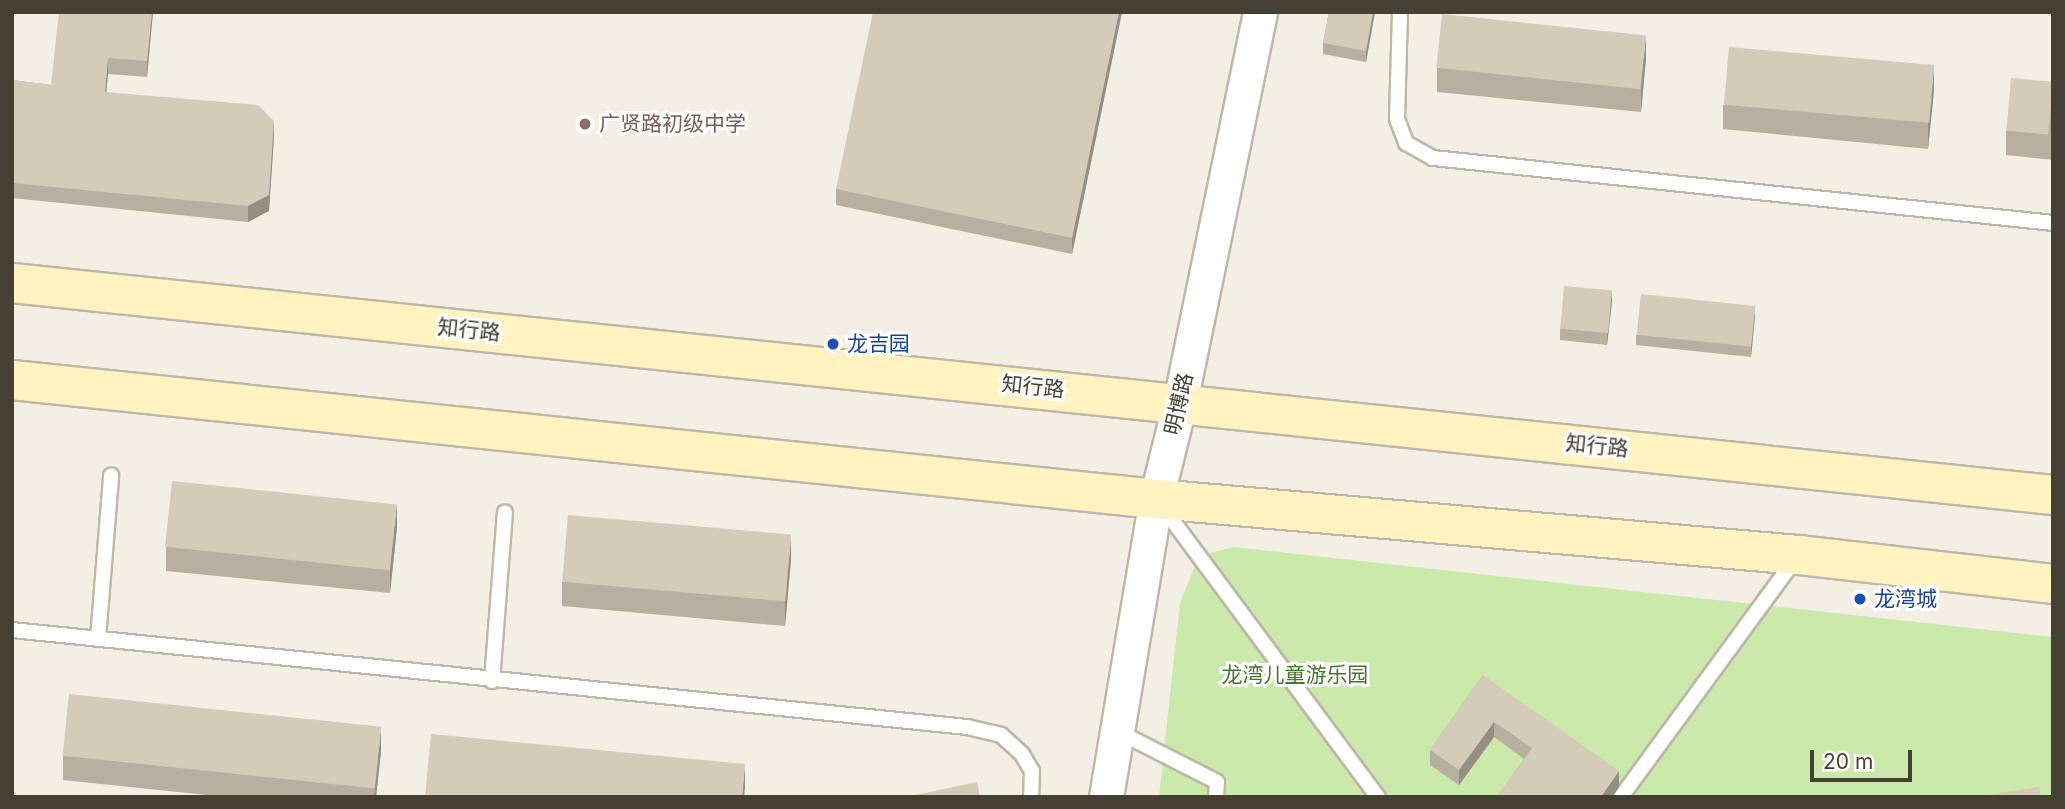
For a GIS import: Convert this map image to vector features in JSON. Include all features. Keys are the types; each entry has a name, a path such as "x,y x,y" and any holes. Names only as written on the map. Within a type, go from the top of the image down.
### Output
{"main road":[{"name":"知行路","path":"12,284 1180,402 2053,495"},
{"path":"12,380 1156,499 1799,555 2053,584"}],"street":[{"name":"明博路","path":"1106,797 1156,499 1180,402 1260,12"}],"lane":[{"path":"1400,12 1396,118 1406,143 1433,158 2053,223"},
{"path":"98,639 111,475"},
{"path":"1156,499 1378,797"},
{"path":"492,681 505,513"},
{"path":"1621,797 1799,555"},
{"path":"12,630 492,681 967,727 1001,735 1022,754 1032,771 1031,797"},
{"path":"1117,731 1217,782 1216,797"}],"green space":[{"name":"龙湾儿童游乐园","path":"1233,547 2053,637 2053,797 1159,797 1180,603 1199,556"}],"building":[{"path":"59,12 152,12 147,61 108,58 105,92 258,105 274,121 269,195 248,206 12,183 12,80 51,85"},
{"path":"873,12 1119,12 1072,238 836,189"},
{"path":"1329,12 1373,12 1366,51 1323,43"},
{"path":"1442,14 1646,35 1640,89 1436,68"},
{"path":"1729,47 1934,65 1929,123 1724,105"},
{"path":"2011,78 2053,82 2048,134 2006,131"},
{"path":"1564,286 1612,290 1608,333 1560,329"},
{"path":"1641,294 1755,306 1751,347 1637,335"},
{"path":"172,481 397,505 390,570 165,547"},
{"path":"568,515 791,535 785,601 562,582"},
{"path":"1483,675 1619,771 1601,797 1497,797 1532,748 1494,722 1459,770 1430,750"},
{"path":"69,694 381,727 375,788 63,756"},
{"path":"431,734 745,764 742,797 425,797"},
{"path":"977,782 980,797 906,797"},
{"path":"2039,787 2041,797 1975,797"}],"place":[{"name":"广贤路初级中学","path":"585,124"},
{"name":"龙吉园","path":"833,344"},
{"name":"龙湾城","path":"1860,599"}]}
